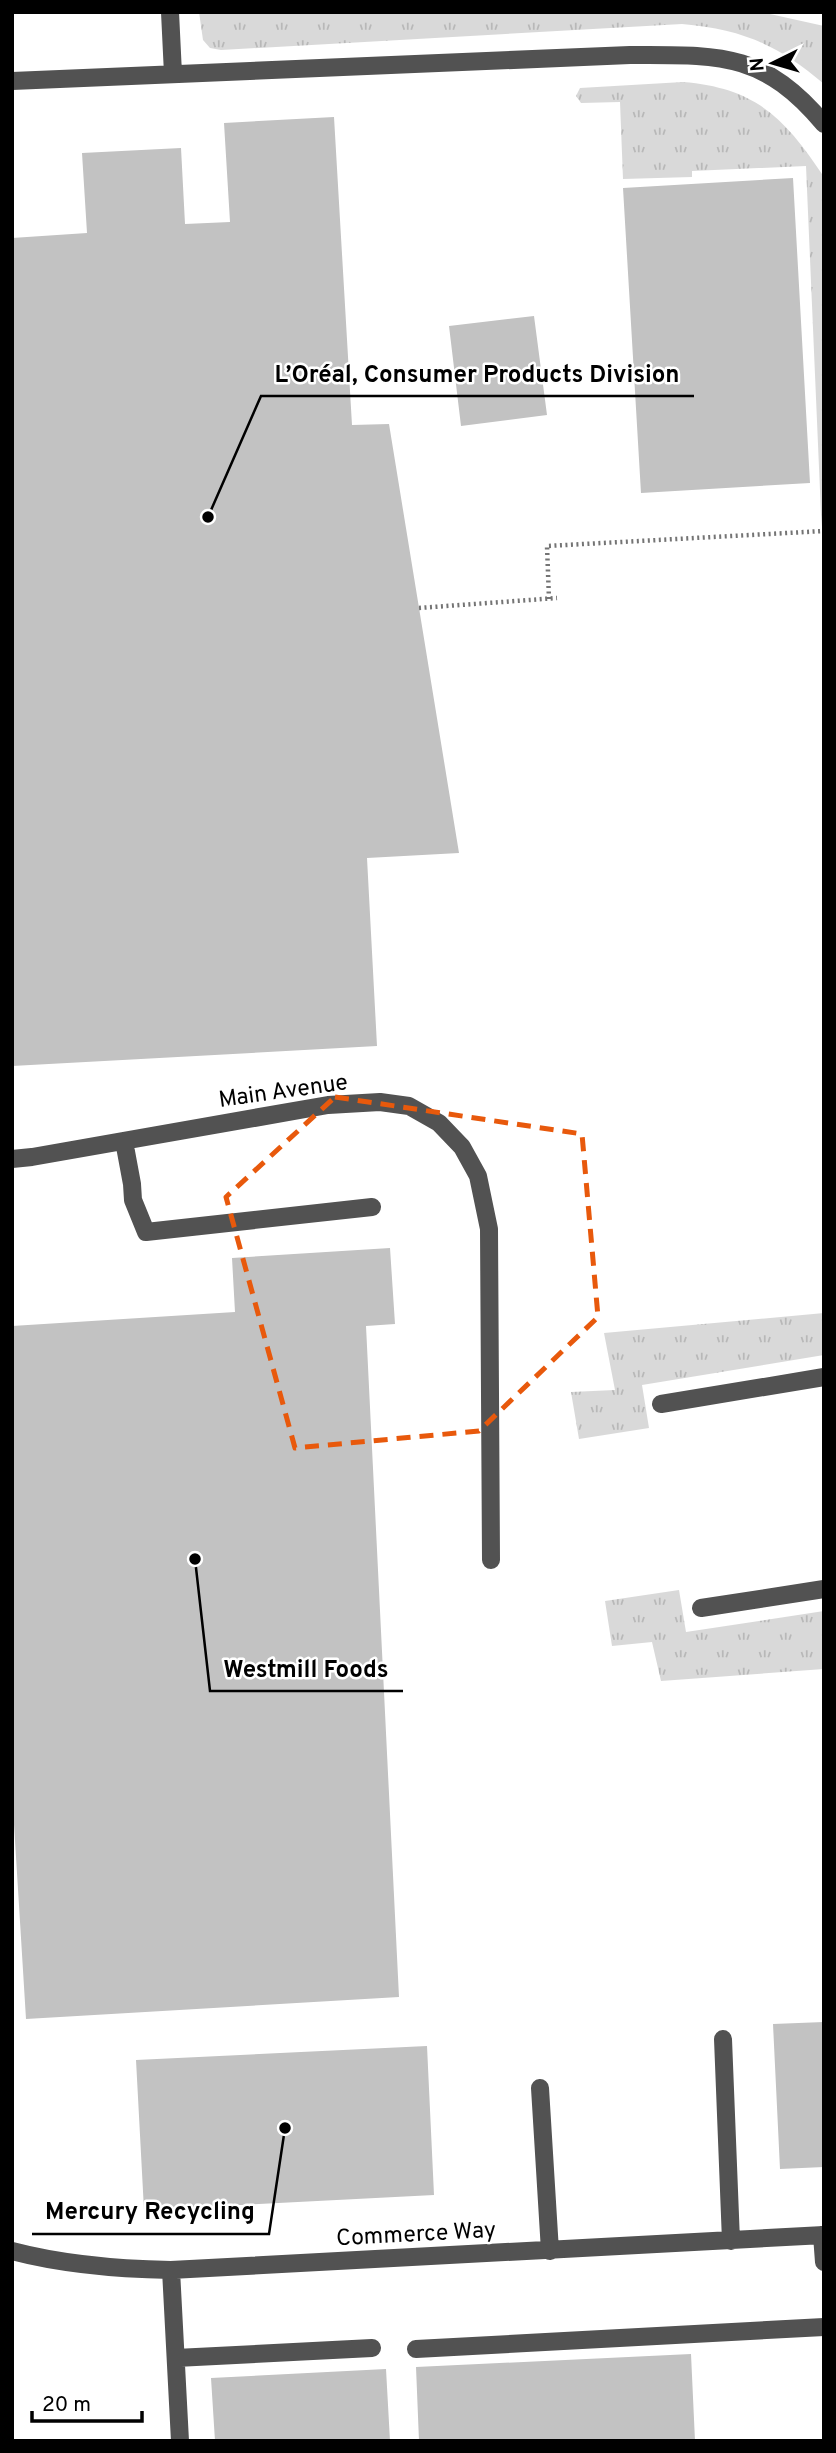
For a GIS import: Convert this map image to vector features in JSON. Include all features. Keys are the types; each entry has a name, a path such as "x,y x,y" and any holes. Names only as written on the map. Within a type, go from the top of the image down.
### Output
{"street":[{"path":"170,12 173,74"},
{"path":"12,81 630,55 696,56 733,61 766,73 788,86 824,124"},
{"name":"Main Avenue","path":"12,1159 328,1105 380,1102 409,1106 439,1123 462,1147 478,1176 489,1229 491,1560"},
{"path":"124,1141 133,1200 146,1232 372,1207"},
{"path":"662,1404 824,1377"},
{"path":"701,1608 824,1589"},
{"path":"723,2039 731,2241"},
{"path":"540,2088 550,2251"},
{"path":"823,2235 824,2262"},
{"name":"Commerce Way","path":"12,2251 78,2264 171,2270 823,2235"},
{"path":"171,2270 180,2441"},
{"path":"416,2349 824,2327"},
{"path":"176,2358 372,2348"}],"path":[{"path":"549,598 547,546 824,531"},
{"path":"419,608 557,598"}],"highlighted area":[{"path":"335,1097 582,1134 598,1317 479,1431 295,1448 226,1197"}],"green space":[{"path":"199,12 761,12 824,26 824,84 775,49 741,35 703,26 682,24 221,50 210,48 203,40"},
{"path":"683,82 730,91 766,110 796,138 824,177 824,527 821,514 806,166 692,171 692,177 623,179 620,102 581,103 576,96 580,88"},
{"path":"824,1313 824,1355 642,1385 649,1428 579,1439 571,1392 615,1390 604,1333"},
{"path":"679,1590 686,1632 824,1611 824,1669 661,1681 652,1642 612,1646 605,1601"}],"building":[{"path":"334,117 352,425 389,424 459,853 367,858 377,1046 12,1066 12,238 87,233 82,153 181,148 185,224 230,222 224,123"},
{"path":"793,178 810,483 641,493 623,188"},
{"path":"534,316 547,415 461,426 449,326"},
{"path":"390,1248 395,1324 366,1326 399,1997 26,2019 12,1792 12,1326 235,1312 232,1258"},
{"path":"824,2022 824,2167 780,2169 773,2024"},
{"path":"427,2046 434,2195 144,2210 136,2060"},
{"path":"691,2354 695,2441 419,2441 416,2367"},
{"path":"386,2369 390,2441 215,2441 211,2378"}],"place":[{"name":"L’Oréal, Consumer Products Division","path":"208,517"},
{"name":"Westmill Foods","path":"195,1559"},
{"name":"Mercury Recycling","path":"285,2128"}]}
